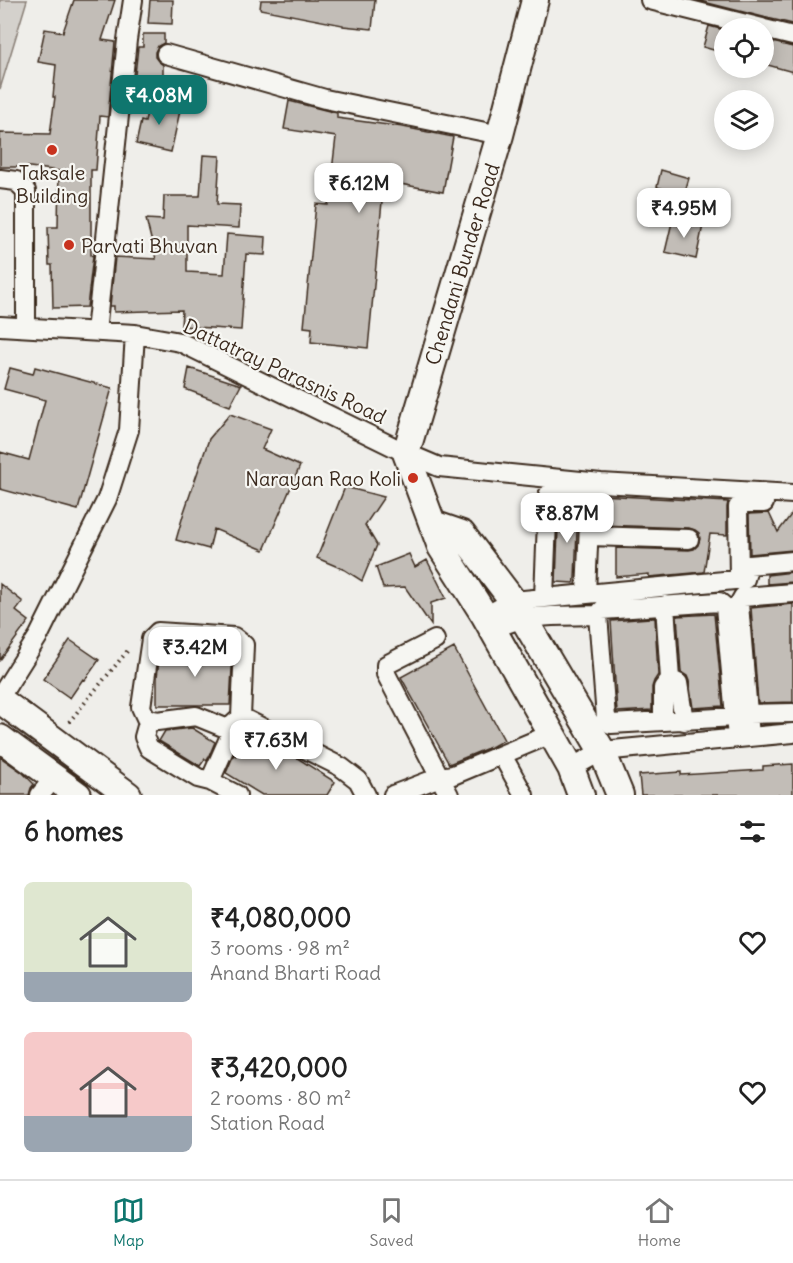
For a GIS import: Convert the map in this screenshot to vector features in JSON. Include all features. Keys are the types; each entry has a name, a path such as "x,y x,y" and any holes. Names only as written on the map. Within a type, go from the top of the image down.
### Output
{"main road":[{"name":"Chendani Bunder Road","path":"406,453 500,135 535,0"},
{"path":"406,453 441,547 488,622 571,768 581,795"},
{"path":"433,524 462,534 518,610 602,751 621,795"},
{"path":"0,698 128,795"},
{"path":"4,746 47,786 78,795"}],"street":[{"path":"96,332 133,0"},
{"path":"650,0 720,18"},
{"path":"774,32 793,36"},
{"path":"166,54 325,99 500,135"},
{"path":"0,180 16,181 26,191 26,327"},
{"name":"Dattatray Parasnis Road","path":"0,326 135,334 180,342 439,467 601,483 793,494"},
{"path":"0,698 39,635 107,499 129,430 135,334"},
{"path":"601,483 602,492 716,495"},
{"path":"544,597 548,495 551,492 585,495 590,500 586,593"},
{"path":"739,579 738,507 742,503 793,504"},
{"path":"590,536 689,539"},
{"path":"488,622 544,597 745,579 749,565 793,561"},
{"path":"743,738 739,604 743,597 793,593"},
{"path":"742,716 725,607 719,602 602,610 598,615 606,718 611,724 793,713"},
{"path":"663,721 663,688 670,680 665,606"},
{"path":"518,610 552,616 598,615"},
{"path":"210,781 235,723 244,645 234,637 158,632 151,639 141,707 146,718 156,721 196,716 235,723 341,767 358,780 366,795"},
{"path":"435,640 386,666 386,674 449,795"},
{"path":"670,680 678,683 684,721"},
{"path":"149,719 144,737 149,748 198,778 210,781 237,795"},
{"path":"571,768 602,751 793,733"},
{"path":"393,795 440,777 453,775 551,734"},
{"path":"502,754 524,795"}],"path":[{"path":"54,740 136,641"}],"shaded area":[{"path":"0,0 27,0 0,89"}],"building":[{"path":"74,0 115,0 102,40 115,42 108,117 100,116 96,170 91,170 91,255 93,256 87,307 53,308 48,227 58,227 59,171 30,167 0,167 0,133 50,134 56,65 38,62 45,29 63,32"},
{"path":"150,0 173,0 172,24 148,23"},
{"path":"261,0 375,0 372,29 343,26 260,9"},
{"path":"696,0 793,0 793,24"},
{"path":"709,26 714,27 714,50 703,47"},
{"path":"143,34 164,34 164,43 158,46 155,52 155,57 163,65 163,84 134,84 138,47 143,47"},
{"path":"774,42 793,47 793,72 774,67"},
{"path":"149,100 181,106 171,152 136,144 141,121 145,122"},
{"path":"289,101 337,113 337,118 453,137 443,192 384,181 368,348 311,342 312,328 304,327 316,204 328,205 336,137 284,129"},
{"path":"203,155 220,156 217,204 240,205 239,228 187,225 187,272 224,274 227,234 266,237 265,255 246,254 241,330 181,326 182,310 114,312 114,306 110,306 115,257 156,259 146,219 163,220 164,196 200,196"},
{"path":"661,170 689,178 684,195 657,187"},
{"path":"673,218 703,225 696,259 665,252"},
{"path":"35,367 112,388 78,510 0,489 0,452 29,460 45,400 4,389 10,368 33,374"},
{"path":"189,368 241,385 230,406 185,389"},
{"path":"230,414 271,429 262,449 300,466 264,550 214,529 209,549 176,540 209,439"},
{"path":"345,487 384,497 365,525 377,545 362,581 345,570 317,558"},
{"path":"600,495 728,502 727,535 710,534 704,572 649,577 649,574 616,577 616,548 689,550 698,545 699,533 689,528 600,525"},
{"path":"559,504 578,506 574,583 556,582"},
{"path":"793,512 793,550 750,554 749,514 769,513 778,532"},
{"path":"409,554 415,567 427,560 446,598 431,603 431,625 405,587 383,588 376,567"},
{"path":"793,572 793,582 767,584 767,575"},
{"path":"0,584 23,602 16,611 29,621 0,660"},
{"path":"793,604 793,702 758,703 751,608"},
{"path":"714,614 723,706 693,708 689,681 687,676 681,672 677,616"},
{"path":"655,618 658,675 652,687 652,710 617,712 611,621"},
{"path":"70,640 99,660 70,698 43,679"},
{"path":"214,647 233,650 230,705 157,705 160,652 214,652"},
{"path":"454,648 504,740 449,764 401,677"},
{"path":"192,728 215,742 207,761 205,759 200,766 159,741 165,731"},
{"path":"250,734 291,754 335,782 327,795 262,795 226,773 234,754 236,756"},
{"path":"0,757 34,784 29,795 0,795"},
{"path":"793,764 793,795 641,795 639,775 763,770 763,766"}],"place":[{"name":"Taksale Building","path":"52,150"},
{"name":"Parvati Bhuvan","path":"69,245"},
{"name":"Narayan Rao Koli","path":"413,478"}]}
